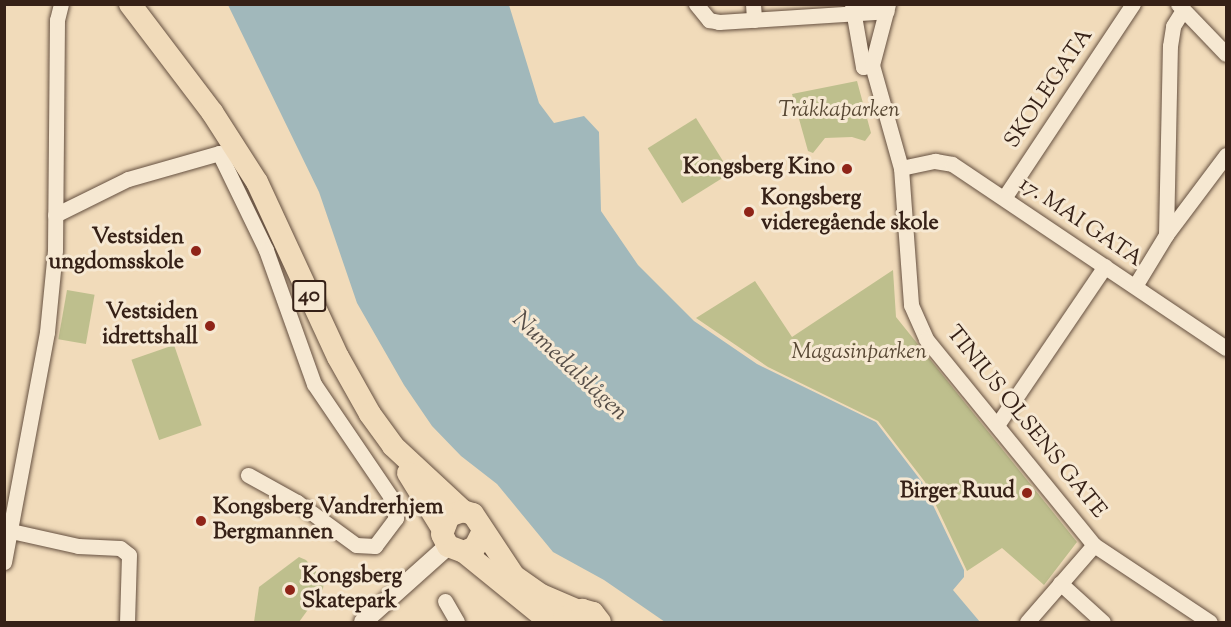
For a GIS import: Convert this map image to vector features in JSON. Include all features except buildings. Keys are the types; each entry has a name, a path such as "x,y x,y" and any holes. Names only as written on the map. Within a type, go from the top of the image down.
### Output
{"main road":[{"name":"40","path":"130,4 212,112 257,182 338,357 451,542 550,622"},
{"name":"40","path":"393,446 463,511 477,517 483,531 514,576 569,616 588,610 600,622"},
{"path":"463,511 449,516 451,542 479,543 483,531"}],"street":[{"path":"4,562 47,332 55,214 57,20 62,4"},
{"path":"696,4 710,20 754,12 852,8 888,8 872,65 863,67 852,8"},
{"name":"SKOLEGATA","path":"1004,198 1133,4"},
{"path":"1166,235 1170,46 1173,26 1180,7 1227,54"},
{"name":"TINIUS OLSENS GATE","path":"872,65 901,168 909,295 926,339 1094,545 1210,622"},
{"path":"55,214 128,179 219,153 266,250 314,384 390,496 396,518 375,546 356,545 297,502 248,475"},
{"path":"1135,286 1166,235 1227,155"},
{"name":"17. MAI GATA","path":"901,168 935,161 952,164 1226,346"},
{"path":"997,425 1104,266"},
{"path":"11,531 78,546 120,549 129,555 127,622"},
{"path":"363,622 451,542"},
{"path":"1027,622 1094,545"},
{"path":"1060,584 1102,621"},
{"path":"445,601 457,622"}],"green space":[{"name":"Tråkkaparken","path":"857,81 871,133 865,141 852,137 825,138 813,153 808,151 792,94"},
{"path":"696,118 730,173 682,203 648,148"},
{"name":"Magasinparken","path":"893,270 896,317 1077,542 1044,585 1002,548 967,571 925,482 878,421 768,367 696,318 755,281 792,337"},
{"path":"67,290 95,295 86,344 58,339"},
{"path":"174,345 202,425 159,440 131,360"},
{"name":"Kongsberg Skatepark","path":"299,557 306,560 324,581 323,589 299,622 254,622 259,587"}],"water":[{"name":"Numedalslågen","path":"228,5 509,5 539,103 554,123 584,116 599,132 601,211 638,265 694,321 757,364 876,422 922,482 964,570 964,577 953,590 980,622 665,622 604,580 553,552 497,484 461,456 432,426 404,385 357,303 319,192"}],"place":[{"name":"Kongsberg Kino","path":"847,169"},
{"name":"Kongsberg videregående skole","path":"749,212"},
{"name":"Vestsiden ungdomsskole","path":"196,251"},
{"name":"Vestsiden idrettshall","path":"210,326"},
{"name":"Birger Ruud","path":"1027,493"},
{"name":"Kongsberg Vandrerhjem Bergmannen","path":"201,521"},
{"name":"Kongsberg Skatepark","path":"290,590"}]}
